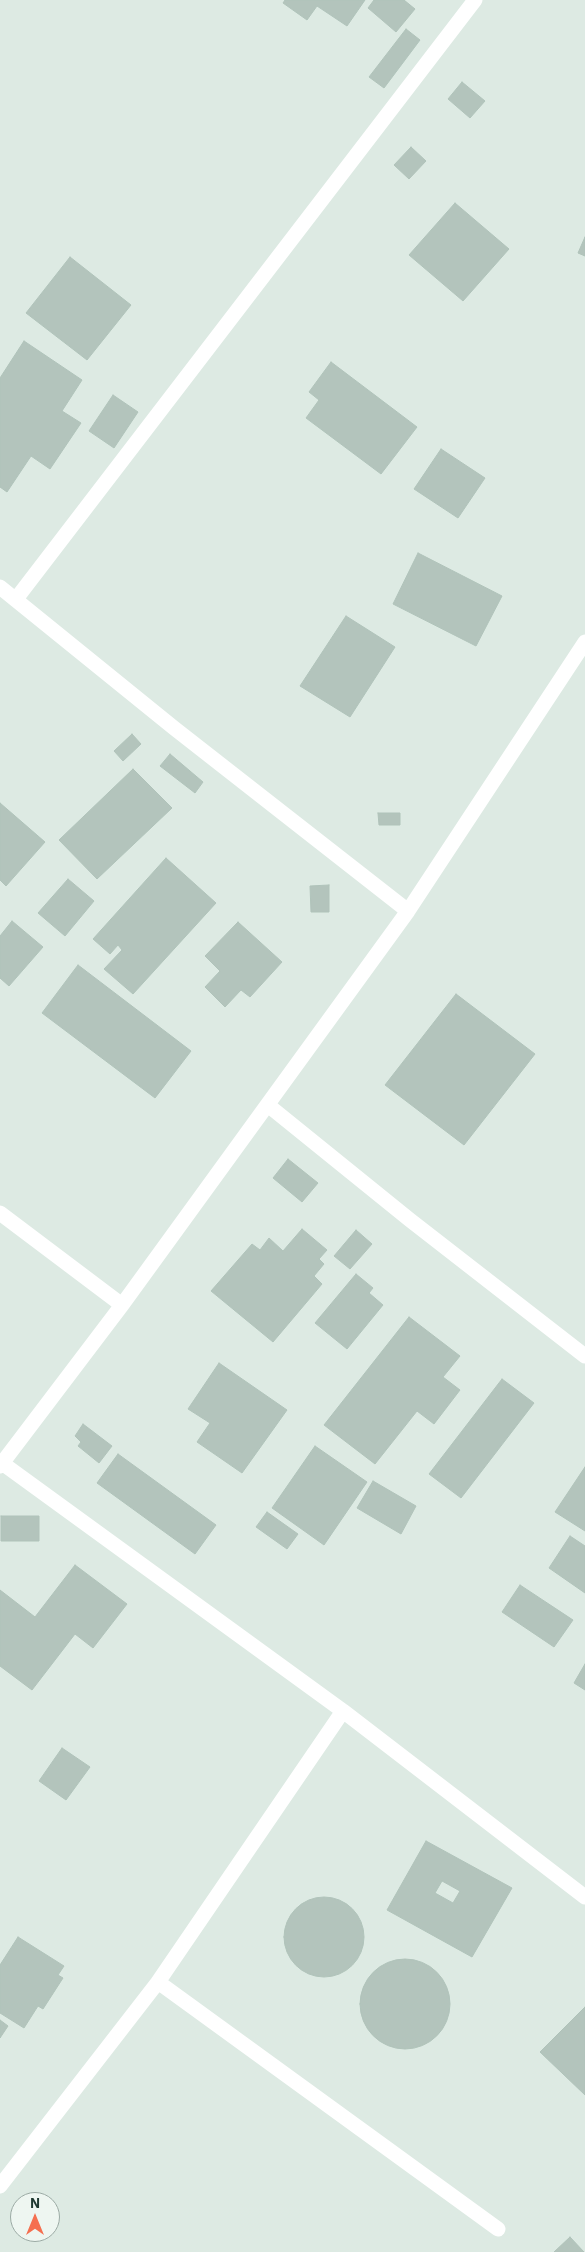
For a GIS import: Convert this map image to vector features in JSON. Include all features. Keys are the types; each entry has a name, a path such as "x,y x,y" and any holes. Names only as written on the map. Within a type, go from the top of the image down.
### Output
{"street":[{"path":"16,599 475,0"},
{"path":"0,587 174,728 408,911"},
{"path":"585,642 408,911 269,1106 122,1305 1,1464 344,1711 585,1897"},
{"path":"269,1106 410,1220 585,1356"},
{"path":"0,1213 122,1305"},
{"path":"0,2186 158,1982 344,1711"},
{"path":"158,1982 498,2229"}],"building":[{"path":"285,0 365,0 347,26 317,6 307,20 283,3"},
{"path":"374,0 404,0 415,9 396,32 368,8"},
{"path":"406,29 420,40 384,88 369,77"},
{"path":"462,82 485,101 470,118 448,99"},
{"path":"411,147 426,161 409,179 394,165"},
{"path":"455,203 509,249 463,301 409,255"},
{"path":"585,237 585,256 578,253"},
{"path":"70,257 131,305 87,360 26,313"},
{"path":"24,341 82,380 62,411 81,423 50,469 31,456 7,492 0,487 0,378"},
{"path":"331,362 417,427 381,474 306,418 319,400 309,392"},
{"path":"113,395 138,412 114,448 89,431"},
{"path":"441,449 485,478 458,518 414,489"},
{"path":"418,553 502,596 476,646 393,604"},
{"path":"346,616 395,647 350,717 300,686"},
{"path":"132,734 141,744 123,761 114,751"},
{"path":"170,754 203,782 195,793 160,766"},
{"path":"133,769 172,808 97,879 59,840"},
{"path":"0,803 45,842 6,886 0,880"},
{"path":"378,813 400,813 400,825 379,825"},
{"path":"166,858 216,903 133,994 104,969 122,950 118,945 110,954 93,939"},
{"path":"68,879 94,901 65,936 38,913"},
{"path":"329,885 329,912 311,912 310,886"},
{"path":"12,921 43,947 9,986 0,978 0,936"},
{"path":"238,922 282,962 250,997 241,990 225,1007 205,987 220,971 205,956"},
{"path":"78,965 191,1051 155,1098 42,1013"},
{"path":"456,994 535,1054 464,1145 385,1085"},
{"path":"288,1159 318,1183 302,1202 273,1178"},
{"path":"302,1229 327,1250 319,1259 324,1264 314,1276 322,1284 273,1342 211,1291 252,1244 260,1250 269,1238 283,1251"},
{"path":"356,1230 372,1244 350,1269 334,1256"},
{"path":"356,1274 373,1288 369,1293 383,1305 347,1349 315,1323"},
{"path":"409,1317 460,1356 443,1377 460,1390 434,1424 417,1411 375,1464 324,1425"},
{"path":"219,1363 287,1410 242,1473 197,1442 210,1423 188,1409"},
{"path":"502,1379 534,1403 461,1498 429,1474"},
{"path":"83,1424 112,1446 99,1463 78,1446 81,1442 75,1436"},
{"path":"315,1446 367,1482 324,1545 272,1508"},
{"path":"118,1454 216,1525 195,1554 97,1483"},
{"path":"585,1467 585,1531 555,1512"},
{"path":"373,1481 416,1506 401,1534 357,1508"},
{"path":"267,1512 298,1534 287,1549 256,1527"},
{"path":"1,1516 39,1516 39,1541 1,1541"},
{"path":"570,1536 585,1546 585,1593 549,1568"},
{"path":"75,1565 127,1604 93,1648 75,1634 32,1690 0,1666 0,1590 35,1617"},
{"path":"520,1585 573,1620 554,1647 502,1612"},
{"path":"585,1664 585,1690 574,1683"},
{"path":"62,1748 90,1767 66,1800 39,1781"},
{"path":"426,1841 512,1888 472,1957 387,1910","holes":["442,1881 460,1891 453,1903 435,1893"]},
{"path":"324,1897 339,1900 352,1909 361,1922 364,1937 361,1952 352,1965 339,1974 324,1977 309,1974 296,1965 287,1952 284,1937 287,1922 296,1909 309,1900"},
{"path":"18,1937 64,1966 58,1975 63,1978 43,2009 38,2006 24,2028 0,2013 0,1965"},
{"path":"405,1959 422,1962 437,1972 447,1987 450,2004 447,2021 437,2036 422,2046 405,2049 388,2046 373,2036 363,2021 360,2004 363,1987 373,1972 388,1962"},
{"path":"585,2007 585,2095 540,2052"},
{"path":"0,2020 8,2026 0,2038"},
{"path":"570,2237 584,2252 554,2252"}]}
